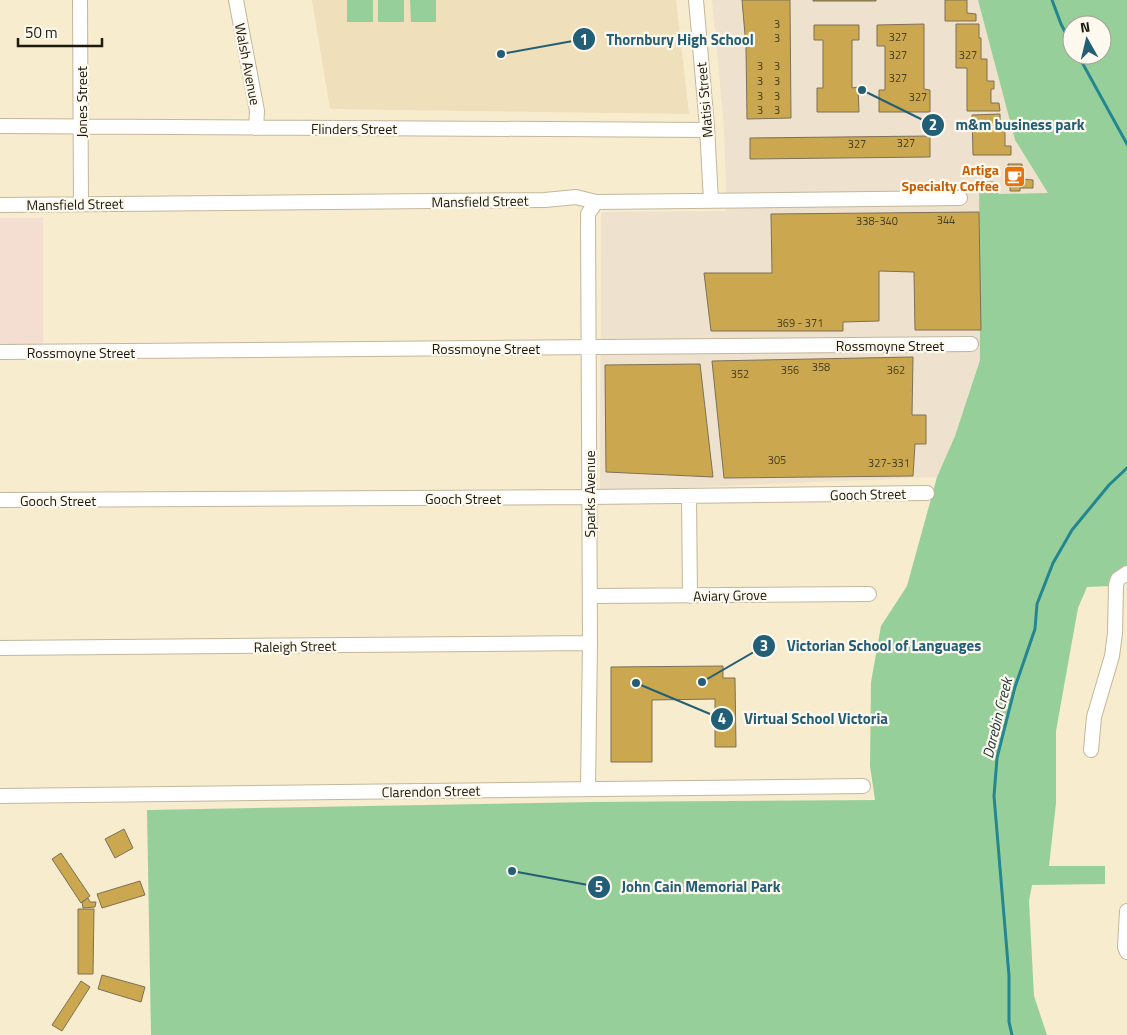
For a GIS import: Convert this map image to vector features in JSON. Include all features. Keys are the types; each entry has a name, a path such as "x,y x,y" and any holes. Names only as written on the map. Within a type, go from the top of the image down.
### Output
{"street":[{"name":"Jones Street","path":"80,0 81,204"},
{"name":"Walsh Avenue","path":"236,0 257,111 256,128"},
{"name":"Matisi Street","path":"696,0 711,201"},
{"name":"Flinders Street","path":"0,126 707,130"},
{"name":"Mansfield Street","path":"0,205 545,200 576,197 596,202 960,198"},
{"name":"Sparks Avenue","path":"588,789 590,596 588,214 596,202"},
{"name":"Rossmoyne Street","path":"0,352 971,344"},
{"name":"Gooch Street","path":"0,500 927,493"},
{"path":"689,496 690,596"},
{"path":"1091,750 1094,717 1112,656 1115,633 1116,585 1118,578 1127,573"},
{"name":"Aviary Grove","path":"590,596 869,594"},
{"name":"Raleigh Street","path":"0,648 590,643"},
{"name":"Clarendon Street","path":"0,796 863,786"},
{"path":"1127,911 1125,947 1127,952"}],"shaded area":[{"path":"312,0 676,0 689,114 330,109"},
{"path":"712,0 978,0 1015,140 1049,194 999,194 981,330 980,360 955,436 937,477 600,491 601,212 726,211 724,126"},
{"path":"0,218 43,218 43,345 0,346"}],"green space":[{"path":"347,0 373,0 373,22 347,22"},
{"path":"378,0 404,0 404,22 378,22"},
{"path":"410,0 436,0 436,22 411,22"},
{"path":"978,0 1127,0 1127,566 1117,571 1111,586 1087,587 1078,608 1056,731 1056,803 1049,866 1105,866 1105,884 1032,885 1029,901 1034,996 1047,1035 151,1035 147,810 594,802 875,800 870,766 871,682 881,626 907,586 937,477 955,436 980,360 979,181 994,181 999,194 1048,193 1015,140"}],"building":[{"path":"742,0 790,0 791,118 747,119 746,46"},
{"path":"876,0 876,1 813,1"},
{"path":"945,0 967,0 967,13 976,14 976,21 945,21"},
{"path":"924,24 924,89 930,90 930,112 879,112 879,90 885,90 885,46 877,46 877,25"},
{"path":"956,24 979,24 981,59 987,59 987,81 994,81 994,89 991,89 991,103 999,103 1000,111 967,111 967,68 956,68"},
{"path":"814,25 859,25 859,40 852,40 852,88 858,87 859,112 817,112 817,88 823,88 823,40 814,40"},
{"path":"1000,114 1000,126 1005,126 1005,146 1011,146 1011,155 973,155 972,115"},
{"path":"930,136 930,157 750,159 750,138"},
{"name":"Artiga Specialty Coffee","path":"1008,164 1022,164 1022,179 1033,180 1033,188 1020,188 1020,191 1010,191"},
{"path":"979,212 981,330 915,330 914,272 879,271 879,321 843,322 843,331 711,331 704,273 772,273 771,214"},
{"path":"913,357 912,415 926,415 926,444 915,444 913,476 724,478 712,361"},
{"path":"700,364 713,477 606,472 605,365"},
{"path":"723,666 723,678 735,678 736,747 715,747 715,699 652,700 652,762 611,762 611,667"},
{"path":"124,829 133,848 115,858 105,839"},
{"path":"61,853 90,896 81,903 52,859"},
{"path":"140,881 145,895 102,908 97,894"},
{"path":"88,898 90,902 96,902 95,907 83,908 82,902"},
{"path":"78,909 94,909 93,974 78,974"},
{"path":"102,975 145,987 141,1002 98,989"},
{"path":"81,981 90,987 62,1031 52,1025"}],"waterway":[{"name":"Darebin Creek","path":"1052,0 1062,26"},
{"name":"Darebin Creek","path":"1084,65 1127,144"},
{"name":"Darebin Creek","path":"1012,1035 1009,1022 1009,976 994,796 997,758 1015,687 1035,629 1037,604 1053,563 1072,530 1109,485 1127,468"}],"place":[{"name":"Thornbury High School","path":"501,54"},
{"name":"m&m business park","path":"862,90"},
{"name":"Artiga Specialty Coffee","path":"1015,177"},
{"name":"Victorian School of Languages","path":"702,682"},
{"name":"Virtual School Victoria","path":"636,683"},
{"name":"John Cain Memorial Park","path":"512,871"}]}
